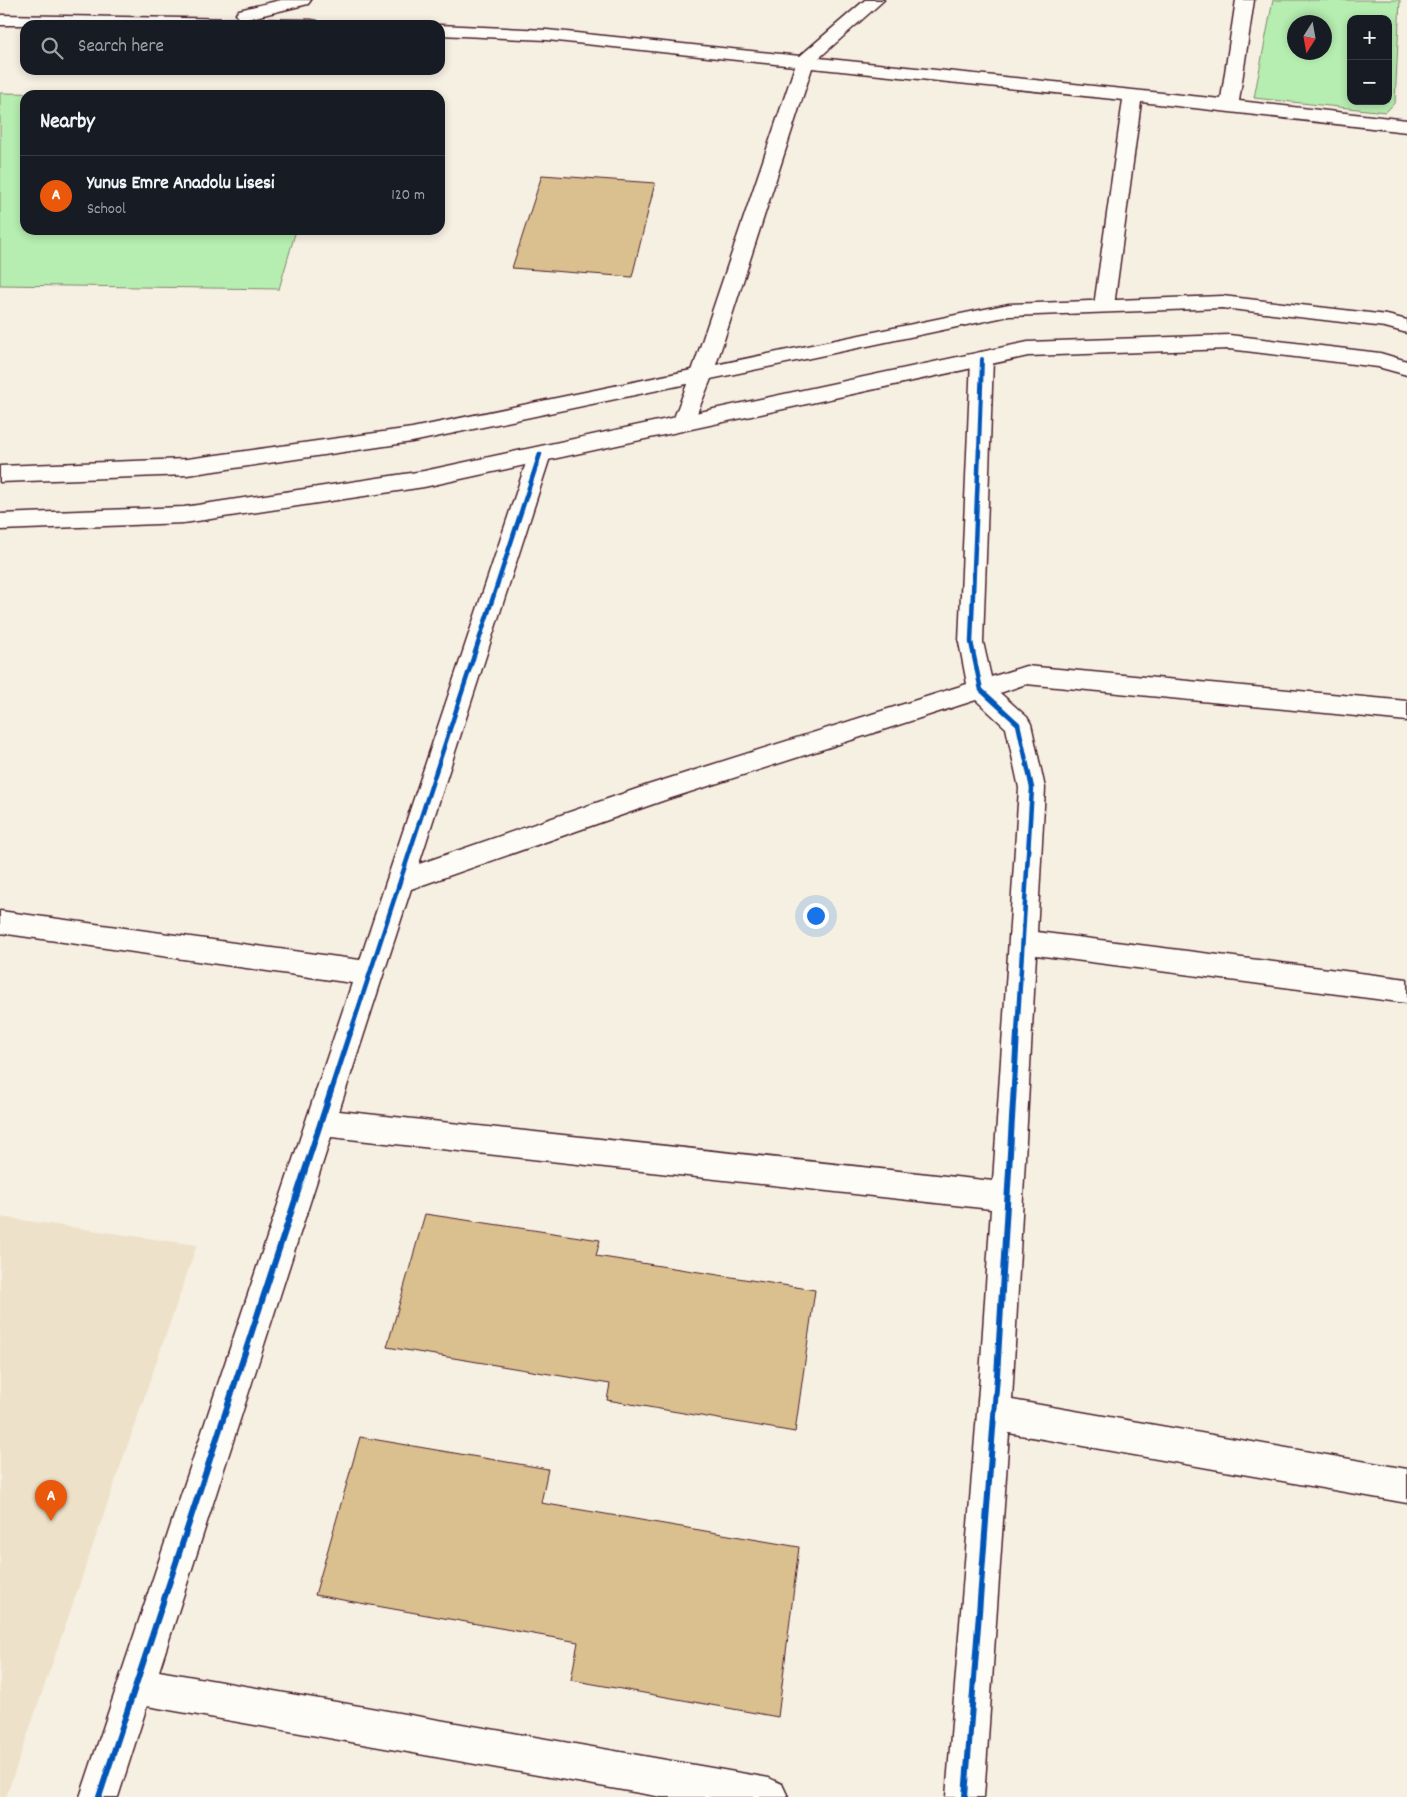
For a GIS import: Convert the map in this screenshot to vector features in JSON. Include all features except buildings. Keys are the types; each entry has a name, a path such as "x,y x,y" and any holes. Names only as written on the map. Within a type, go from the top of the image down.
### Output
{"street":[{"path":"219,20 302,0"},
{"path":"684,423 702,374 805,61 875,0"},
{"path":"1229,105 1245,0"},
{"path":"0,20 20,20"},
{"path":"445,30 547,35 1229,105 1407,126"},
{"path":"1104,306 1133,95"},
{"path":"0,474 197,466 412,435 1009,310 1222,302 1387,321 1407,327"},
{"path":"0,522 184,515 424,479 1028,349 1229,342 1380,360 1407,368"},
{"path":"965,1797 994,1414 1032,788 1018,724 982,690 971,642 982,359"},
{"path":"99,1797 540,454"},
{"path":"399,882 656,792 1026,675 1407,710"},
{"path":"0,922 370,973"},
{"path":"1023,942 1407,990"},
{"path":"320,1122 1008,1197"},
{"path":"994,1414 1407,1486"},
{"path":"135,1685 768,1797"}],"shaded area":[{"path":"0,1217 197,1245 6,1797 0,1797"}],"green space":[{"path":"1273,0 1400,0 1395,102 1386,112 1254,98"},
{"path":"0,93 20,93 20,235 295,235 279,289 0,285"}],"cycle path":[{"path":"965,1797 997,1376 1032,788 1018,724 981,690 971,642 982,359"},
{"path":"99,1797 540,454"}],"place":[{"name":"Yunus Emre Anadolu Lisesi","path":"51,1521"}]}
